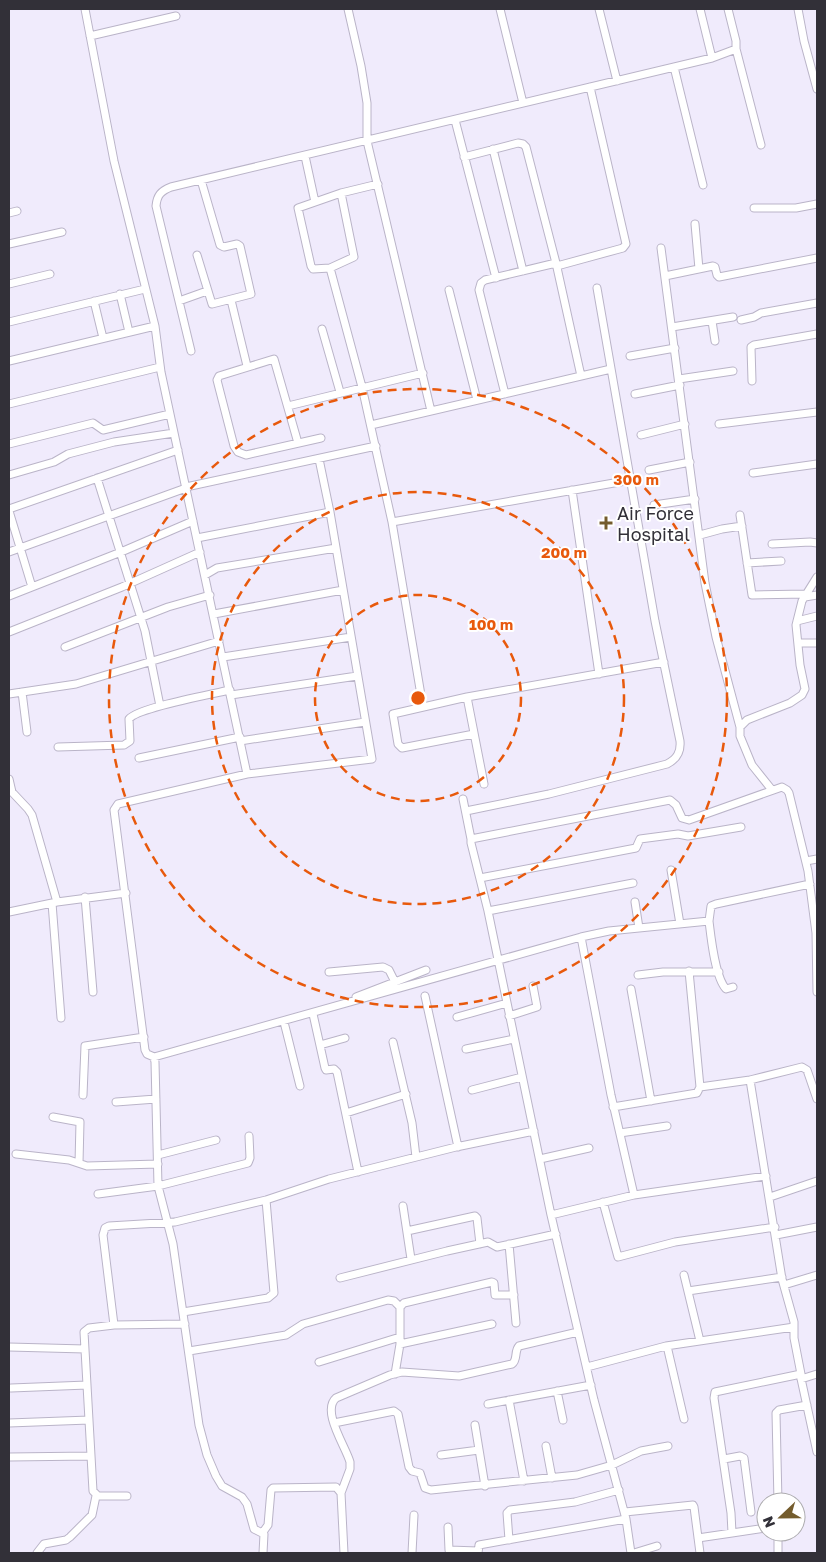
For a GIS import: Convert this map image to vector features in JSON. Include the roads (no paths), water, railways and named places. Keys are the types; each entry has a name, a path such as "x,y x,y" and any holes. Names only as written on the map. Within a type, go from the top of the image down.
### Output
{"street":[{"path":"84,9 114,161 155,326 160,367 247,774"},
{"path":"348,9 367,103 367,141 431,411"},
{"path":"500,9 523,103"},
{"path":"599,9 618,81"},
{"path":"700,9 712,58"},
{"path":"728,9 736,41 736,49 761,145"},
{"path":"798,9 804,41 817,89"},
{"path":"90,36 176,16"},
{"path":"191,351 158,219 157,198 163,190 674,68 712,58 736,49"},
{"path":"674,68 703,185"},
{"path":"505,394 479,290 482,283 523,271 623,248 626,244 590,87"},
{"path":"455,120 496,278"},
{"path":"464,157 518,143 526,147 582,376"},
{"path":"494,149 523,271"},
{"path":"305,156 315,202"},
{"path":"197,255 212,304 251,294 240,246 237,244 224,247 220,245 201,180"},
{"path":"341,193 355,254 353,259 330,268 316,270 311,266 297,211 300,206 341,193 378,184"},
{"path":"754,208 796,208 817,204"},
{"path":"9,213 17,211"},
{"path":"695,224 699,269"},
{"path":"9,244 62,232"},
{"path":"661,248 706,583 716,637 740,727 740,736 752,765 772,790"},
{"path":"665,276 714,266 716,275 719,276 817,258"},
{"path":"330,268 376,446 392,522 423,707"},
{"path":"9,284 50,274"},
{"path":"466,811 548,794 672,762 681,748 655,621 597,288"},
{"path":"9,322 145,289"},
{"path":"449,290 477,400"},
{"path":"179,301 208,291"},
{"path":"120,294 129,332"},
{"path":"231,300 247,366"},
{"path":"94,301 103,338"},
{"path":"741,320 755,317 761,312 817,303"},
{"path":"672,327 733,317"},
{"path":"712,321 715,341"},
{"path":"9,361 155,326"},
{"path":"322,329 340,392"},
{"path":"752,381 751,347 817,334"},
{"path":"630,356 674,348"},
{"path":"298,443 274,359 247,366 218,378 236,450 242,454 246,454 298,443 321,438"},
{"path":"9,404 160,367"},
{"path":"371,425 611,369"},
{"path":"635,394 679,382 733,371"},
{"path":"288,406 422,373"},
{"path":"719,424 817,412"},
{"path":"9,444 93,424 103,430 170,414"},
{"path":"641,435 685,424"},
{"path":"9,475 54,462 68,454 114,442 174,433"},
{"path":"9,552 186,487 376,446"},
{"path":"32,587 9,510 178,450"},
{"path":"319,459 330,512 372,759 247,774 116,806 114,810 147,1054 154,1057 284,1022 581,937 609,931 709,921"},
{"path":"649,470 690,462"},
{"path":"753,473 817,464"},
{"path":"97,478 141,618 160,706"},
{"path":"392,522 631,480"},
{"path":"572,490 599,674"},
{"path":"654,505 695,499"},
{"path":"197,538 330,512"},
{"path":"740,515 752,595 817,595"},
{"path":"9,596 193,521"},
{"path":"700,535 742,526"},
{"path":"772,544 817,543"},
{"path":"205,575 217,568 336,548"},
{"path":"9,632 130,583 200,552"},
{"path":"747,563 781,561"},
{"path":"740,727 747,720 790,704 802,696 805,689 796,625 802,601 817,578"},
{"path":"214,614 343,590"},
{"path":"65,647 168,607 210,595"},
{"path":"797,621 817,616"},
{"path":"222,657 351,637"},
{"path":"9,694 76,684 219,641"},
{"path":"798,644 817,643"},
{"path":"474,734 402,748 400,747 393,714 467,697 664,662"},
{"path":"58,747 128,744 131,738 130,717 160,706 230,693 358,676"},
{"path":"22,692 26,732"},
{"path":"467,697 484,784"},
{"path":"140,758 240,739 365,722"},
{"path":"9,779 12,792 32,815 55,902 61,1018"},
{"path":"472,839 670,800 674,801 682,818 689,820 772,790 782,788 787,790 806,861 810,884 816,933 817,992"},
{"path":"463,799 551,1215 578,1332 625,1515 632,1553 657,1546"},
{"path":"480,878 636,848 640,839 678,834 688,836 742,827"},
{"path":"806,861 817,860"},
{"path":"671,870 680,924"},
{"path":"488,911 633,883"},
{"path":"733,987 729,989 724,987 714,954 709,921 711,906 810,884"},
{"path":"9,912 85,897 126,893"},
{"path":"85,897 93,992"},
{"path":"634,902 639,928"},
{"path":"581,937 613,1107 634,1195"},
{"path":"329,972 383,967 389,970 395,982"},
{"path":"354,998 426,970"},
{"path":"638,975 689,971 719,972"},
{"path":"613,1107 697,1093 700,1087 689,971"},
{"path":"510,1016 537,1007 533,986"},
{"path":"631,989 651,1101"},
{"path":"425,996 458,1147"},
{"path":"457,1017 507,1004"},
{"path":"313,1014 326,1070 334,1069 337,1072 358,1172"},
{"path":"284,1022 300,1086"},
{"path":"83,1096 85,1046 144,1037"},
{"path":"320,1045 345,1038"},
{"path":"466,1049 514,1039"},
{"path":"393,1042 413,1128 416,1157"},
{"path":"154,1057 158,1186 160,1198 169,1222 199,1426 207,1455 219,1482 222,1486 242,1497 250,1510 254,1530 263,1532"},
{"path":"700,1087 750,1080 805,1067 817,1099"},
{"path":"472,1090 522,1077"},
{"path":"750,1080 782,1277 794,1327 800,1376 817,1452"},
{"path":"346,1113 406,1094"},
{"path":"116,1102 156,1099"},
{"path":"53,1117 80,1122 79,1163"},
{"path":"620,1134 667,1126"},
{"path":"114,1325 103,1232 109,1226 175,1222 266,1200 329,1179 458,1147 534,1131"},
{"path":"98,1194 158,1186 248,1163 250,1158 249,1136"},
{"path":"158,1155 216,1140"},
{"path":"540,1159 589,1148"},
{"path":"16,1154 69,1160 87,1166 158,1164"},
{"path":"551,1215 634,1195 766,1176"},
{"path":"770,1197 817,1181"},
{"path":"183,1312 268,1298 274,1293 266,1200"},
{"path":"604,1202 618,1257 675,1242 775,1227"},
{"path":"403,1206 411,1259"},
{"path":"407,1231 475,1216 477,1218 480,1244"},
{"path":"776,1235 817,1227"},
{"path":"340,1278 411,1259 488,1242 497,1246 556,1234"},
{"path":"509,1244 516,1323"},
{"path":"684,1275 700,1341"},
{"path":"784,1285 817,1275"},
{"path":"688,1291 782,1277"},
{"path":"400,1307 404,1303 411,1301 492,1282 494,1283 495,1295 514,1295"},
{"path":"189,1351 286,1335 303,1324 388,1300 394,1301 400,1307 400,1341 395,1374"},
{"path":"37,1553 44,1544 70,1538 92,1514 96,1496 91,1456 84,1332 86,1329 114,1325 185,1324"},
{"path":"319,1362 400,1341 492,1324"},
{"path":"587,1367 667,1346 794,1327"},
{"path":"344,1553 341,1493 350,1469 350,1462 334,1423 332,1406 336,1398 395,1374 412,1372 459,1376 512,1364 516,1361 516,1349 519,1346 578,1332"},
{"path":"667,1346 684,1419"},
{"path":"9,1348 85,1349"},
{"path":"732,1533 732,1513 714,1398 715,1392 817,1374"},
{"path":"488,1404 591,1384"},
{"path":"11,1388 87,1385"},
{"path":"557,1391 563,1420"},
{"path":"509,1400 524,1481"},
{"path":"778,1492 776,1413 779,1410 807,1406"},
{"path":"334,1423 396,1412 409,1467 412,1471 420,1473 425,1488 431,1490 577,1476 612,1465 641,1452 668,1446"},
{"path":"9,1423 89,1420"},
{"path":"475,1426 485,1486"},
{"path":"546,1446 552,1478"},
{"path":"441,1456 479,1450"},
{"path":"9,1457 91,1456"},
{"path":"724,1459 740,1456 744,1458 751,1512"},
{"path":"263,1553 263,1532 268,1525 271,1490 273,1488 336,1487 341,1493"},
{"path":"509,1540 507,1513 510,1510 574,1502 619,1490"},
{"path":"96,1496 126,1496"},
{"path":"448,1527 449,1550 478,1552 479,1545 625,1515 692,1505 700,1553"},
{"path":"412,1553 414,1515"},
{"path":"698,1538 756,1529"}],"place":[{"name":"Air Force Hospital","path":"606,523"}]}
